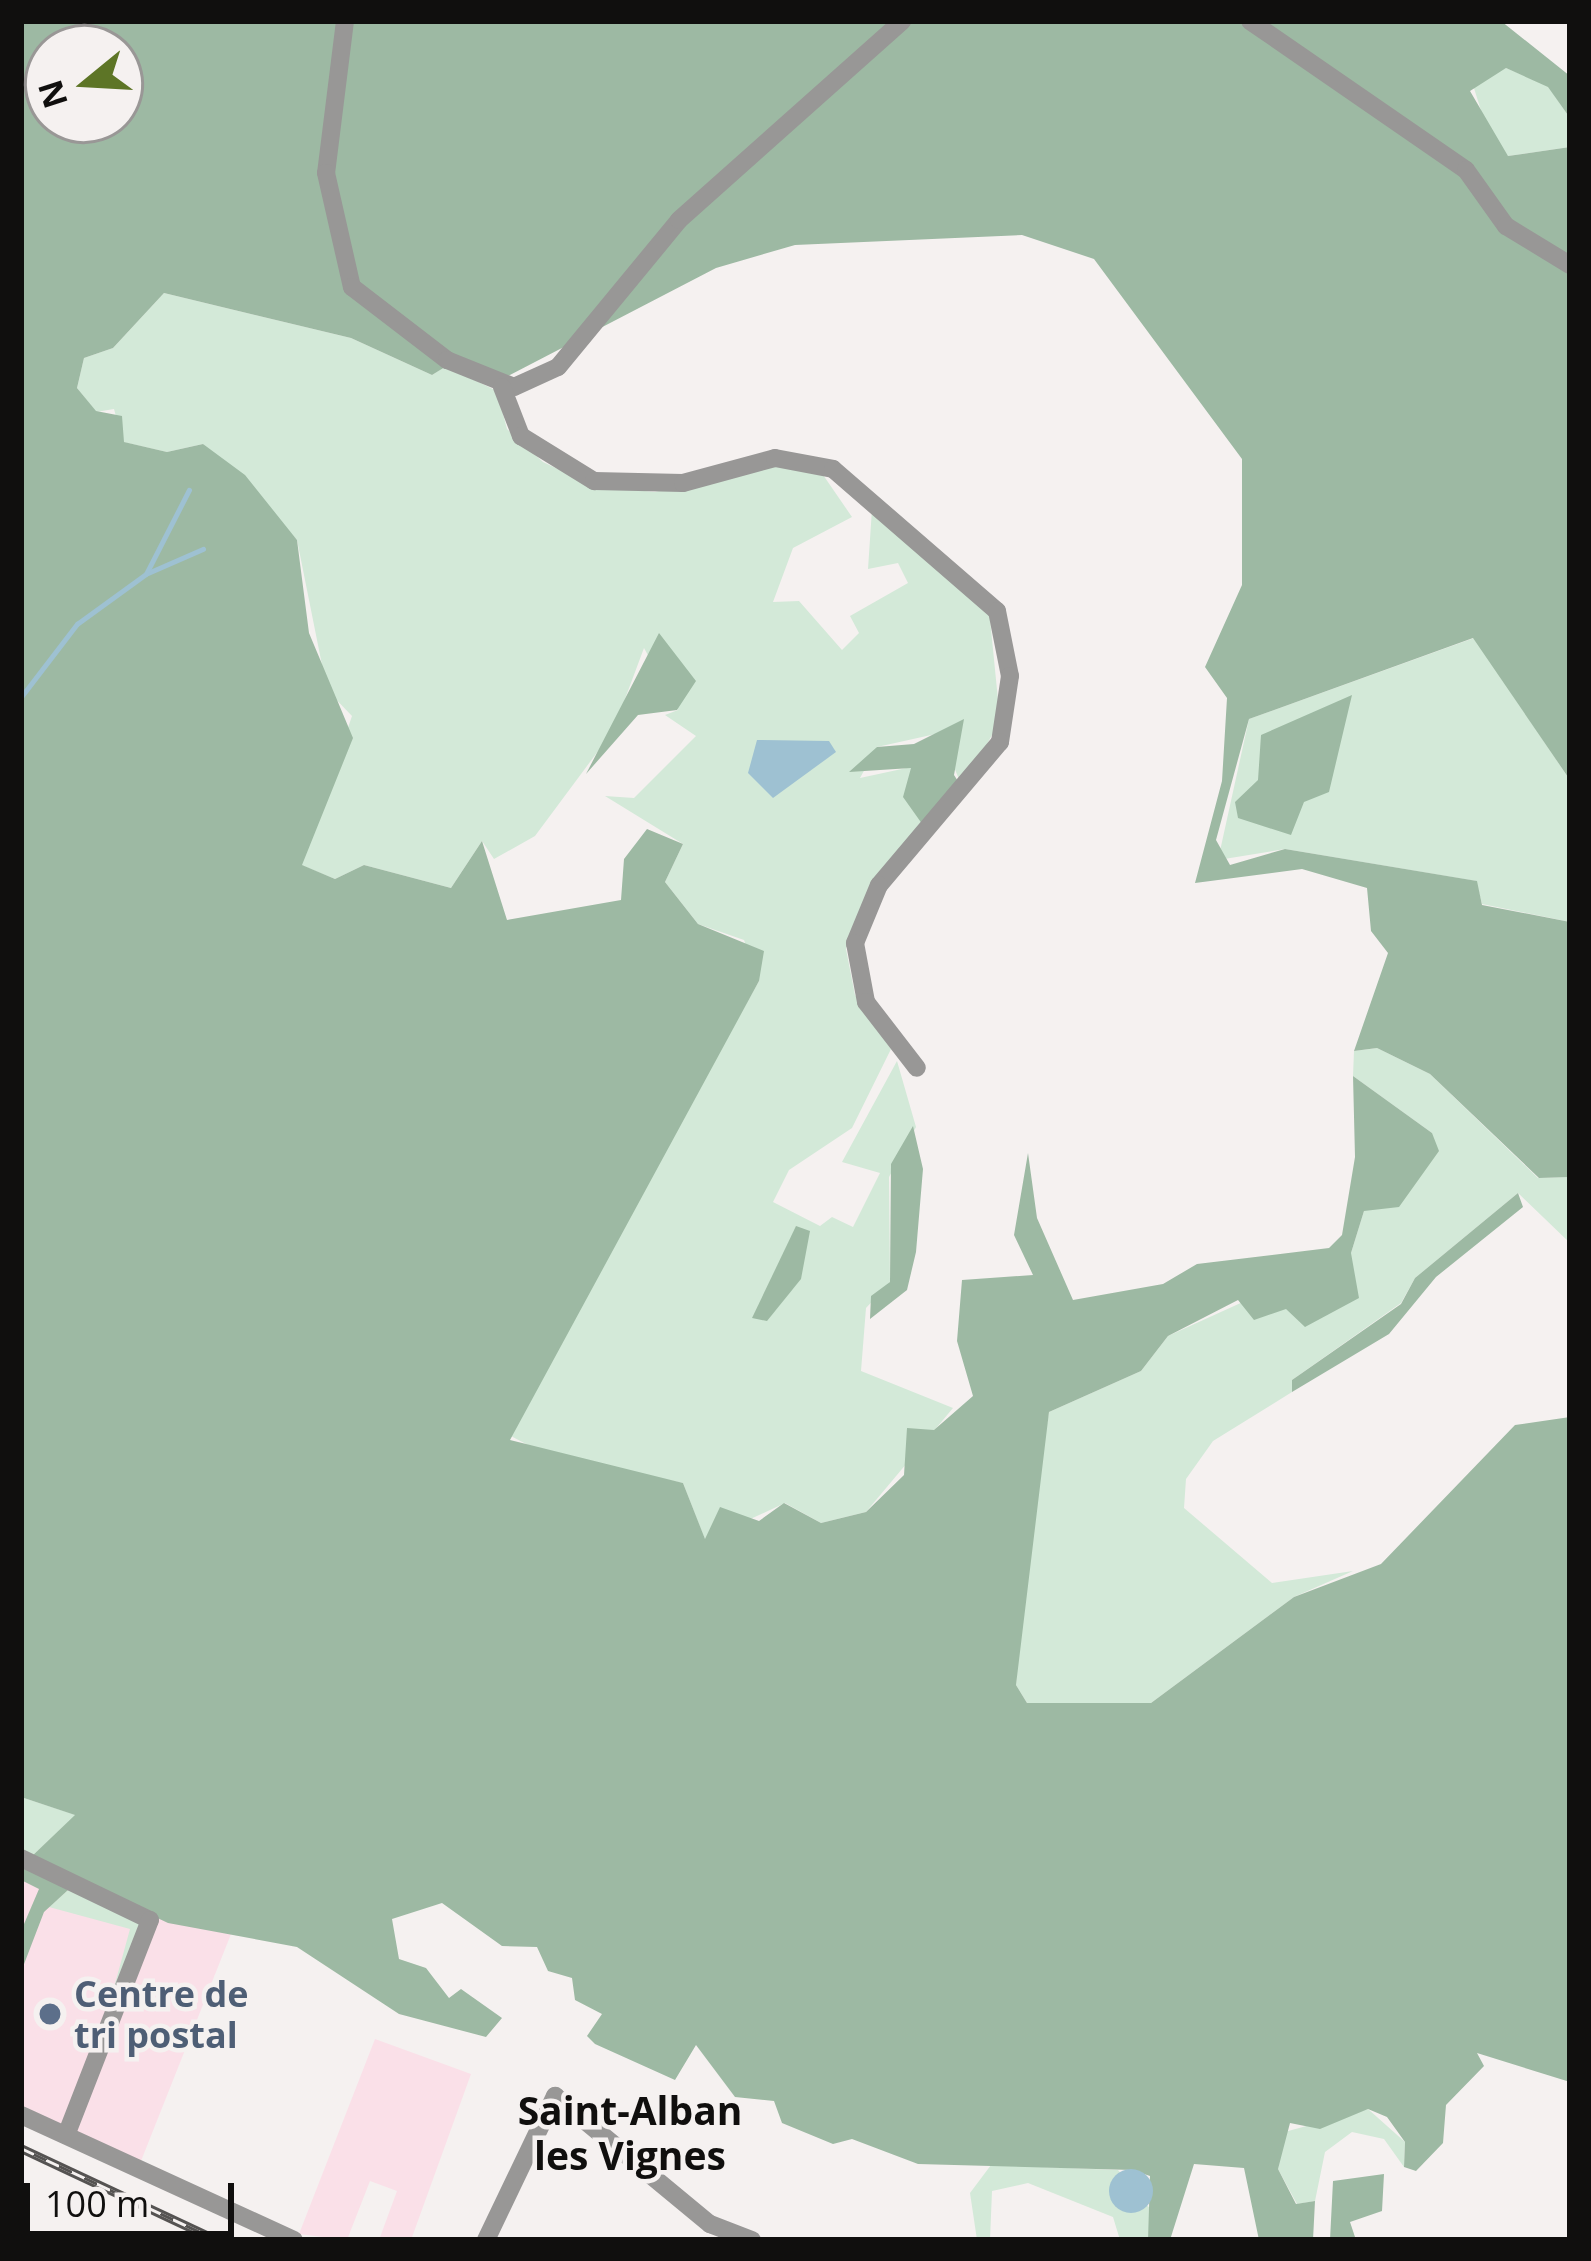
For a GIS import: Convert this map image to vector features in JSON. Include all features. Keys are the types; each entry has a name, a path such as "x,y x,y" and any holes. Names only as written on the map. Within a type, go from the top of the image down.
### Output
{"street":[{"path":"345,21 326,173 348,277 420,341 502,387 521,436 594,481 683,483 775,458 833,469 997,611 1010,676 1000,742 879,885 854,943 866,1002 917,1068"},
{"path":"502,387 554,371 679,220 902,21"},
{"path":"1250,21 1466,170 1505,226 1570,265"},
{"path":"21,1858 150,1920 66,2135"},
{"path":"486,2240 555,2096 717,2229 752,2240"},
{"path":"21,2114 295,2240"}],"shaded area":[{"path":"21,1873 231,1934 139,2166 21,2105"},
{"path":"375,2039 471,2074 411,2240 379,2240 397,2191 370,2181 347,2240 299,2234"}],"green space":[{"path":"21,21 1501,21 1570,76 1570,118 1548,87 1506,68 1470,91 1508,156 1570,147 1570,780 1473,638 1249,719 1216,840 1230,865 1285,849 1477,881 1482,905 1570,922 1570,1177 1539,1178 1430,1074 1377,1048 1354,1051 1388,953 1371,931 1367,888 1302,869 1195,883 1222,781 1227,698 1205,667 1242,585 1242,459 1094,259 1022,235 795,245 716,268 504,378 453,362 432,375 351,338 164,293 113,348 84,358 77,388 96,411 122,416 124,442 167,452 203,444 245,475 297,540 309,633 353,738 302,865 335,879 364,865 451,888 482,841 507,920 621,900 624,859 647,829 683,844 665,882 698,924 764,951 759,981 510,1440 683,1483 705,1539 720,1507 759,1521 784,1503 821,1523 866,1512 904,1475 907,1428 934,1430 973,1396 957,1341 962,1280 1033,1275 1014,1235 1028,1153 1037,1218 1073,1300 1163,1284 1197,1264 1329,1248 1342,1235 1355,1157 1353,1076 1432,1133 1439,1151 1399,1207 1364,1211 1351,1253 1359,1298 1305,1327 1286,1309 1254,1320 1238,1300 1168,1336 1141,1371 1049,1412 1016,1685 1027,1703 1151,1703 1294,1597 1381,1564 1515,1425 1570,1417 1570,2082 1477,2053 1484,2066 1446,2105 1443,2143 1416,2171 1404,2167 1405,2142 1387,2117 1368,2109 1320,2129 1290,2123 1278,2169 1296,2204 1315,2201 1313,2240 1259,2240 1244,2168 1194,2164 1170,2240 1148,2240 1150,2176 1132,2170 918,2164 852,2139 833,2144 782,2123 774,2101 735,2097 696,2045 675,2080 595,2044 587,2036 602,2014 575,2000 572,1978 548,1971 537,1947 502,1946 442,1903 392,1919 399,1959 426,1968 449,1998 461,1989 502,2018 486,2037 399,2014 297,1947 168,1923 30,1858 75,1815 21,1797"},
{"path":"1506,68 1548,86 1570,118 1570,147 1508,156 1492,145 1472,82"},
{"path":"164,293 351,338 432,375 446,366 497,391 507,429 543,462 594,486 655,492 758,466 819,469 852,517 793,548 773,602 799,601 842,650 859,633 850,616 908,583 898,563 868,569 872,509 989,609 1000,720 963,789 940,733 877,747 860,778 911,767 925,828 867,892 846,949 855,995 891,1049 852,1128 789,1170 773,1202 820,1226 832,1217 853,1227 880,1173 842,1162 897,1061 916,1127 889,1177 890,1282 866,1308 861,1371 953,1408 866,1512 821,1523 785,1503 705,1540 683,1483 545,1454 505,1433 759,981 744,940 698,924 665,882 683,844 605,796 634,798 696,736 665,715 678,710 644,648 613,731 535,836 494,859 482,841 451,888 364,865 335,879 301,865 352,716 327,690 297,540 203,444 167,452 123,442 114,409 96,412 77,388 84,358 113,348"},
{"path":"659,633 696,681 677,710 638,715 586,774"},
{"path":"1474,638 1570,780 1570,922 1482,904 1476,881 1285,849 1218,860 1249,719"},
{"path":"1352,695 1329,792 1304,802 1291,835 1238,818 1235,802 1258,780 1261,735"},
{"path":"964,719 954,775 963,789 925,828 903,797 911,768 849,772 877,747 914,744"},
{"path":"1377,1048 1430,1074 1538,1178 1570,1177 1570,1243 1518,1193 1415,1278 1401,1303 1292,1380 1292,1392 1213,1441 1186,1479 1184,1508 1272,1583 1353,1571 1294,1597 1151,1703 1027,1703 1016,1685 1023,1566 1049,1412 1141,1371 1168,1336 1351,1253 1364,1211 1432,1133 1353,1076 1354,1051"},
{"path":"913,1126 923,1169 916,1252 907,1290 870,1319 871,1296 890,1282 891,1164"},
{"path":"1518,1193 1523,1207 1436,1277 1389,1334 1292,1392 1292,1380 1401,1304 1415,1278"},
{"path":"796,1226 810,1231 801,1279 767,1321 752,1318"},
{"path":"21,1797 76,1815 30,1858 21,1853"},
{"path":"21,1863 68,1890 44,1912 21,1972 21,1931 39,1889 21,1880"},
{"path":"68,1890 144,1918 113,1991 130,1929 49,1907"},
{"path":"1368,2109 1405,2142 1404,2167 1384,2139 1352,2132 1325,2152 1315,2201 1297,2204 1278,2169 1281,2133"},
{"path":"991,2165 1118,2170 1152,2211 1148,2240 1120,2240 1113,2217 1028,2183 992,2191 990,2240 977,2240 970,2193"},
{"path":"1384,2174 1382,2211 1350,2222 1356,2240 1330,2240 1333,2181"}],"water":[{"path":"757,740 829,741 836,752 773,798 748,773"},
{"path":"1131,2169 1146,2176 1153,2191 1146,2206 1131,2213 1116,2206 1109,2191 1116,2176"}],"waterway":[{"path":"21,697 77,624 146,574 189,490"},
{"path":"148,573 203,549"}],"railway":[{"path":"21,2148 217,2240"}],"place":[{"name":"Centre de tri postal","path":"50,2014"}],"district":[{"name":"Saint-Alban les Vignes","path":"630,2134"}]}
